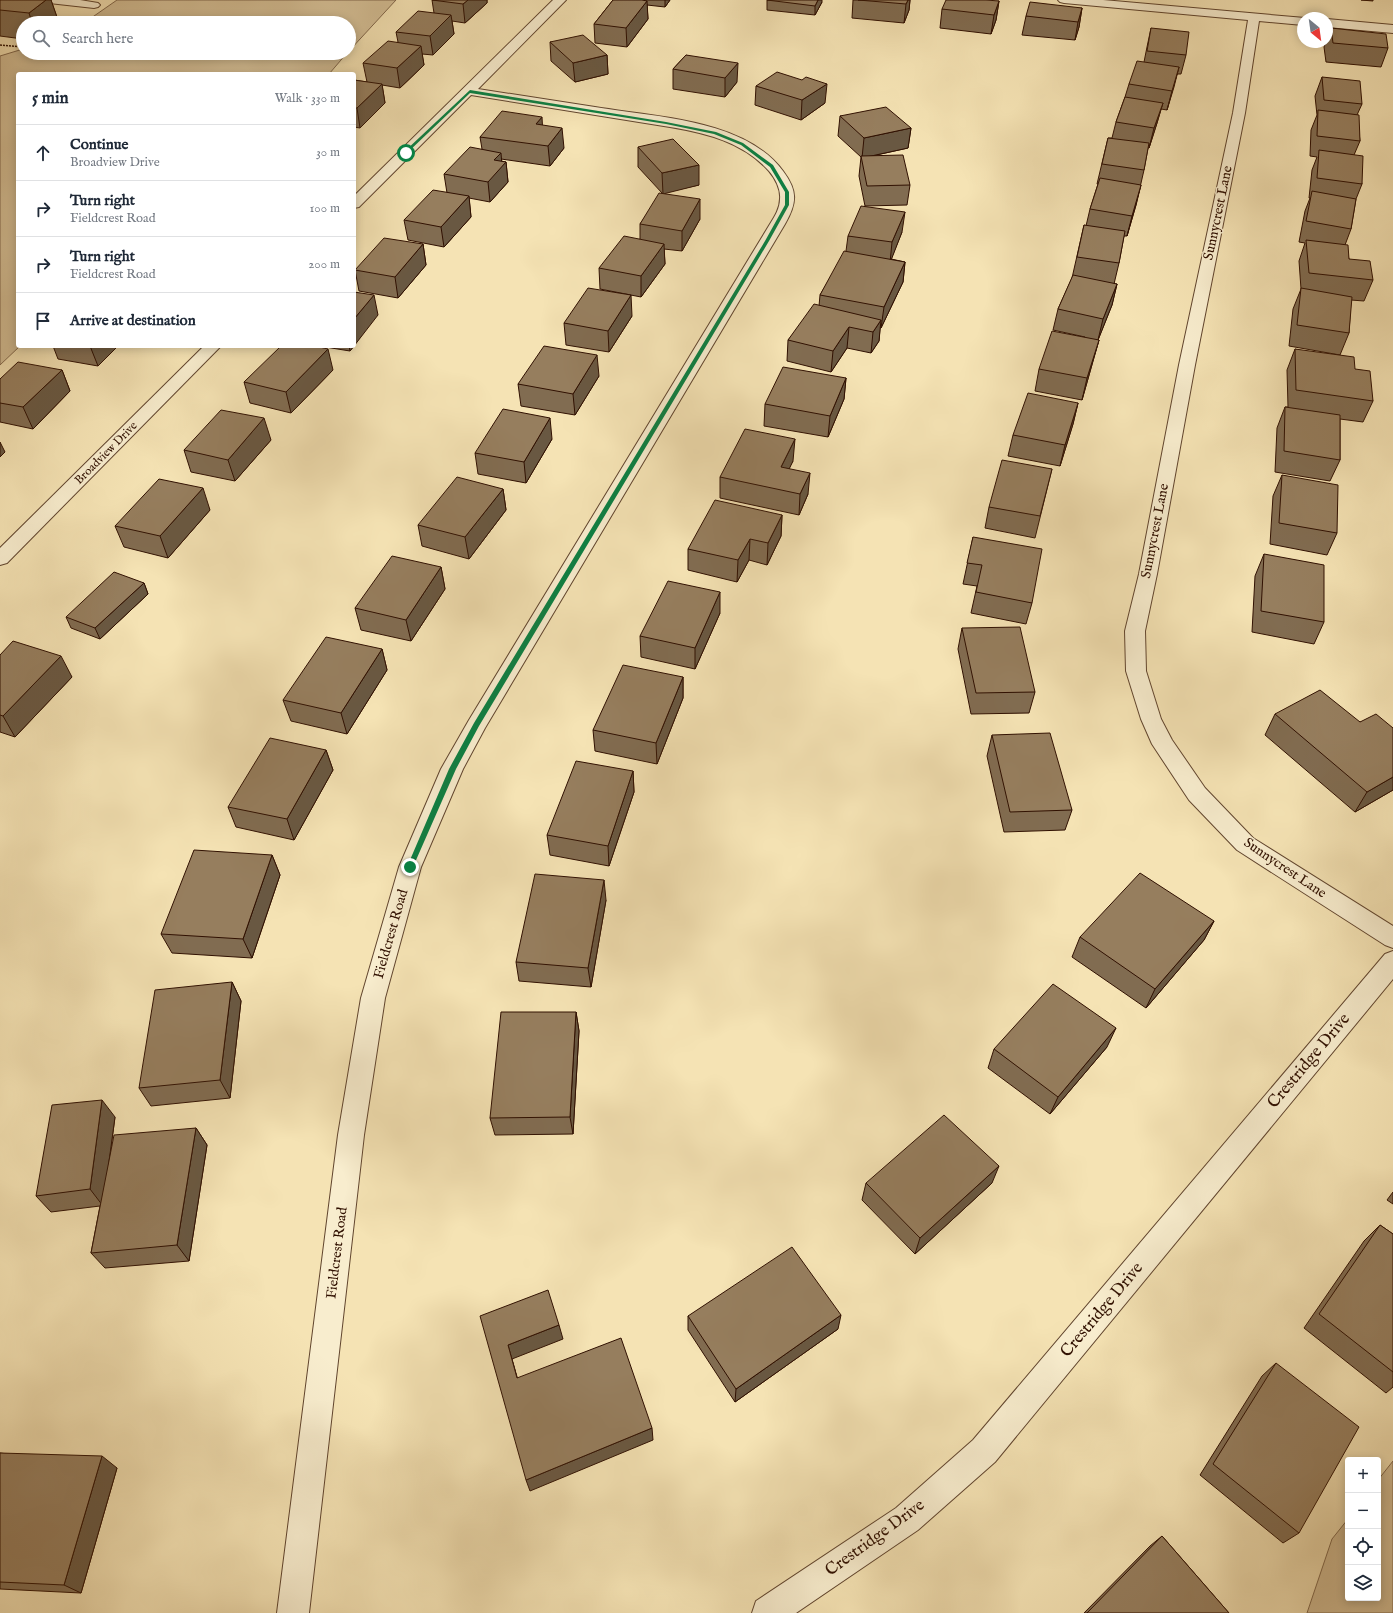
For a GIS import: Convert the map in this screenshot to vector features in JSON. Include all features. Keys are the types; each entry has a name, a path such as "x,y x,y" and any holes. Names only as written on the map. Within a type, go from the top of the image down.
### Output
{"street":[{"path":"49,0 94,5"},
{"path":"356,202 470,91 560,0"},
{"path":"1064,0 1297,20"},
{"name":"Sunnycrest Lane","path":"1254,16 1237,120 1186,365 1148,574 1135,631 1136,671 1151,719 1163,744 1197,794 1245,844 1393,938"},
{"path":"1333,24 1393,29"},
{"name":"Fieldcrest Road","path":"293,1613 352,1128 373,998 410,867 452,769 476,725 767,241 787,205 787,192 772,166 742,144 715,133 666,123 470,91"},
{"name":"Broadview Drive","path":"0,559 211,348"},
{"name":"Crestridge Drive","path":"768,1613 907,1519 984,1451 1393,961"}],"path":[{"path":"0,45 16,46"}],"shaded area":[{"path":"117,0 396,0 356,43 356,16 94,16"},
{"path":"16,51 16,60 341,60 331,72 16,72 16,348 18,348 0,365 0,56"},
{"path":"1393,1461 1393,1613 1307,1613 1332,1539 1345,1523 1345,1601 1381,1601 1381,1476"}],"building":[{"path":"0,0 46,0 29,13 0,10"},
{"path":"432,0 468,0 463,4"},
{"path":"613,0 647,1 626,28 594,24"},
{"path":"767,0 818,0 815,6"},
{"path":"858,0 908,0 906,4"},
{"path":"946,0 999,1 994,15 942,9"},
{"path":"1030,2 1082,8 1078,22 1026,16"},
{"path":"418,11 451,15 430,36 396,32"},
{"path":"1151,28 1189,32 1186,55 1147,51"},
{"path":"1333,28 1386,34 1388,48 1333,43"},
{"path":"583,35 607,55 573,63 550,42"},
{"path":"388,41 421,46 397,68 363,63"},
{"path":"686,55 738,63 725,78 673,69"},
{"path":"1137,61 1179,67 1172,91 1129,84"},
{"path":"777,72 802,80 806,77 827,84 802,100 756,86"},
{"path":"1322,77 1360,81 1362,104 1324,100"},
{"path":"356,80 382,84 357,108"},
{"path":"1125,97 1163,103 1154,128 1116,122"},
{"path":"886,107 911,128 864,138 840,116"},
{"path":"1318,110 1359,115 1360,141 1317,136"},
{"path":"502,111 542,117 536,124 562,128 548,146 480,137"},
{"path":"1108,138 1149,143 1144,170 1102,164"},
{"path":"673,139 699,165 662,173 638,147"},
{"path":"470,147 501,153 494,160 506,162 488,182 444,174"},
{"path":"1319,150 1363,156 1362,184 1317,178"},
{"path":"903,155 910,185 867,186 861,156"},
{"path":"1100,178 1141,185 1132,216 1090,209"},
{"path":"433,190 469,196 441,227 404,220"},
{"path":"1312,191 1356,199 1351,229 1306,221"},
{"path":"659,193 700,199 682,231 640,224"},
{"path":"861,206 905,212 892,242 848,236"},
{"path":"1084,225 1125,231 1119,263 1077,257"},
{"path":"624,236 664,244 641,276 599,268"},
{"path":"384,238 423,244 395,277 356,270"},
{"path":"1306,240 1348,245 1349,259 1370,261 1373,280 1309,273"},
{"path":"844,251 905,262 884,307 820,295"},
{"path":"1073,275 1117,284 1103,319 1058,309"},
{"path":"588,288 631,295 608,331 564,323"},
{"path":"1301,288 1352,297 1349,333 1297,325"},
{"path":"356,292 374,295 356,317"},
{"path":"814,304 881,320 873,332 849,327 833,351 788,340"},
{"path":"1052,331 1099,340 1087,378 1039,369"},
{"path":"544,346 597,355 573,394 518,384"},
{"path":"279,348 328,349 286,392 244,382"},
{"path":"1295,349 1354,357 1355,369 1370,371 1373,401 1296,390"},
{"path":"18,362 62,370 23,407 0,403 0,379"},
{"path":"783,367 846,378 830,416 765,404"},
{"path":"1028,393 1078,403 1065,445 1013,435"},
{"path":"1285,407 1340,415 1340,460 1284,451"},
{"path":"503,409 550,418 524,462 475,453"},
{"path":"221,410 264,418 228,460 184,450"},
{"path":"745,429 795,439 781,467 810,473 800,494 720,477"},
{"path":"1002,460 1052,469 1040,516 989,507"},
{"path":"1282,475 1338,485 1337,533 1279,523"},
{"path":"457,477 503,489 465,537 418,525"},
{"path":"159,479 203,488 160,536 115,526"},
{"path":"715,500 782,515 768,543 750,539 738,560 688,549"},
{"path":"973,537 1042,549 1032,603 976,592 982,565 967,563"},
{"path":"1264,554 1324,565 1324,622 1261,611"},
{"path":"392,556 441,567 406,620 355,608"},
{"path":"114,572 144,583 95,628 66,617"},
{"path":"668,581 720,592 695,648 640,636"},
{"path":"1020,627 1035,692 976,693 962,628"},
{"path":"326,637 382,649 341,713 283,700"},
{"path":"13,641 61,656 3,716 0,715 0,655"},
{"path":"623,665 683,677 656,743 593,730"},
{"path":"1320,690 1360,722 1376,714 1393,728 1393,777 1367,792 1275,714"},
{"path":"1050,733 1072,810 1010,812 992,735"},
{"path":"270,738 326,750 287,819 228,807"},
{"path":"576,761 633,771 608,846 547,835"},
{"path":"194,850 272,855 243,939 161,934"},
{"path":"1140,873 1214,921 1155,989 1080,937"},
{"path":"535,874 604,880 588,968 516,962"},
{"path":"232,982 220,1080 139,1088 155,990"},
{"path":"1053,984 1116,1028 1058,1097 994,1049"},
{"path":"501,1012 576,1012 570,1117 490,1118"},
{"path":"102,1100 90,1189 36,1196 52,1105"},
{"path":"944,1115 999,1166 920,1238 866,1183"},
{"path":"196,1128 177,1245 91,1253 114,1135"},
{"path":"1380,1225 1393,1234 1393,1372 1319,1314"},
{"path":"792,1247 841,1315 736,1389 688,1316"},
{"path":"548,1290 559,1325 508,1345 517,1378 621,1338 652,1428 526,1480 480,1316"},
{"path":"1276,1363 1359,1427 1299,1533 1213,1464"},
{"path":"0,1453 102,1456 64,1585 0,1582"},
{"path":"1162,1536 1229,1613 1087,1613"}],"route":[{"path":"406,153 470,91 666,123 715,133 742,144 772,166 787,192 787,205 767,241 476,725 452,769 410,867"}]}
